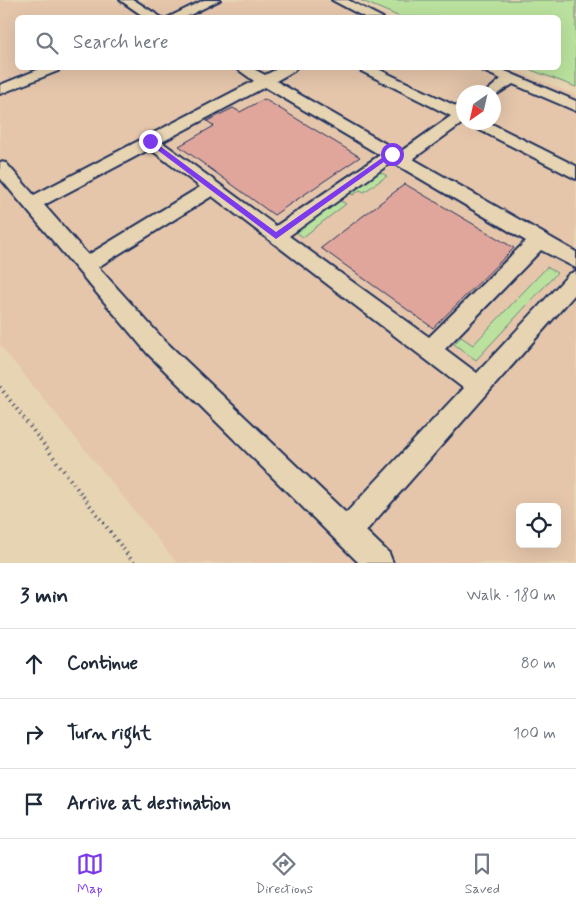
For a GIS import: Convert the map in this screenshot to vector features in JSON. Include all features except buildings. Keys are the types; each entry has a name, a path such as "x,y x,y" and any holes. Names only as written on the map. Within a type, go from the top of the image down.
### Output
{"lane":[{"path":"126,0 151,15"},
{"path":"180,15 214,0"},
{"path":"338,0 370,15"},
{"path":"0,90 48,70"},
{"path":"247,70 576,261"},
{"path":"32,204 285,70"},
{"path":"370,70 456,112"},
{"path":"493,70 576,107"},
{"path":"501,86 512,78"},
{"path":"276,236 396,157 456,123"},
{"path":"492,130 576,173"},
{"path":"150,141 479,387"},
{"path":"0,167 156,346 379,563"},
{"path":"85,266 212,188"},
{"path":"430,350 539,240"},
{"path":"347,532 576,279"}],"path":[{"path":"0,387 134,563"}],"shaded area":[{"path":"0,0 349,0 386,15 15,15 15,70 516,70 576,95 576,563 177,563 0,345"}],"green space":[{"path":"360,0 576,0 576,87 531,70 561,70 561,15 395,15"},
{"path":"380,172 387,176 364,192 360,190 353,195 350,193"},
{"path":"339,200 346,204 303,237 296,232"},
{"path":"547,267 557,273 476,360 454,344 461,337 473,345"}],"route":[{"path":"150,141 276,236 392,154"}]}
